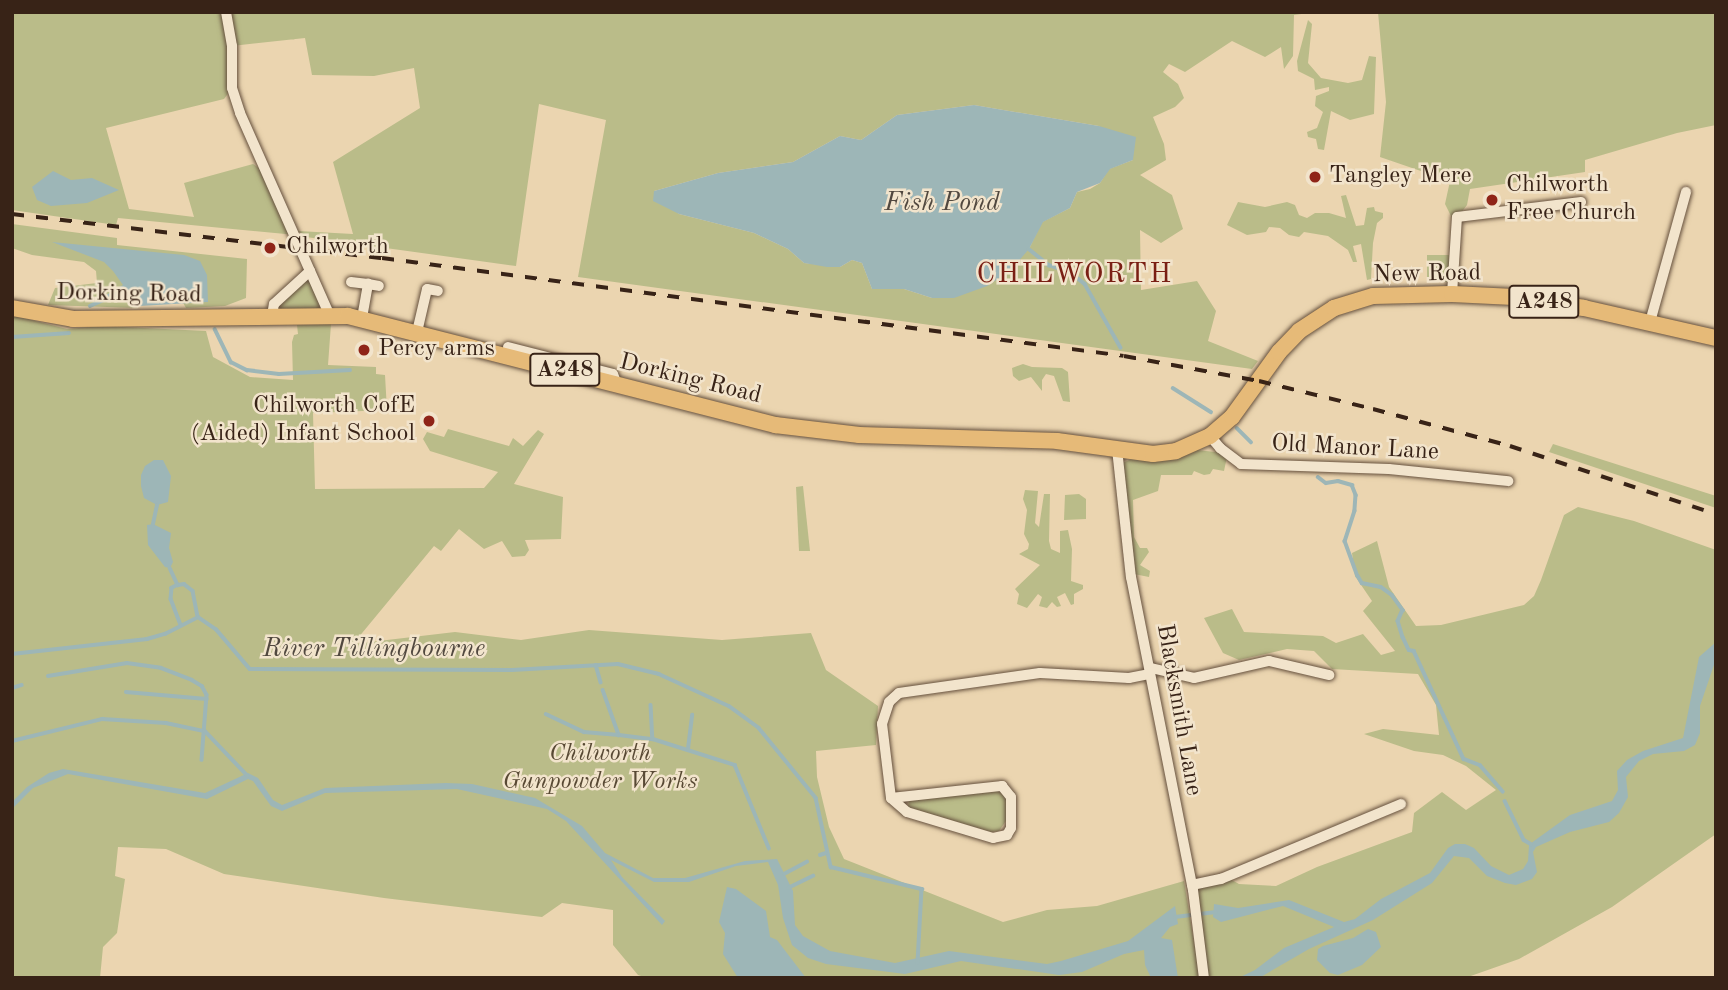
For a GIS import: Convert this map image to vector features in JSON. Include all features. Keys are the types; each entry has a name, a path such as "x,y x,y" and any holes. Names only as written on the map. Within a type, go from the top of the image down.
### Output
{"main road":[{"name":"New Road","path":"1255,387 1299,331 1334,308 1373,296 1452,294 1514,298 1650,322 1716,338"},
{"name":"Dorking Road","path":"12,308 73,318 329,314 362,318 554,363 617,385 711,411 816,431 1058,441 1164,453 1210,436 1232,417 1255,387"}],"street":[{"path":"226,12 232,46 232,88 240,113 329,314"},
{"path":"1650,322 1686,192"},
{"path":"1452,294 1457,216 1581,202"},
{"path":"272,316 274,304 310,271"},
{"path":"351,282 380,286"},
{"path":"362,318 368,284"},
{"path":"417,331 424,289 438,291"},
{"path":"508,347 554,363"},
{"name":"Old Manor Lane","path":"1210,436 1220,448 1241,464 1388,468 1508,481"},
{"name":"Blacksmith Lane","path":"1117,449 1116,466 1131,577 1192,885 1204,978"},
{"path":"891,798 1002,786 1011,797 1011,828 1007,835 993,838 907,812 891,798 881,724 889,702 899,693 1040,673 1129,678 1150,671 1194,678 1269,661 1329,675"},
{"path":"1192,885 1221,879 1401,804"}],"green space":[{"path":"12,12 1317,12 1294,15 1293,56 1284,69 1281,47 1265,57 1232,41 1185,72 1169,64 1163,72 1178,84 1184,98 1175,107 1153,117 1164,144 1166,160 1140,175 1172,195 1183,229 1161,243 1140,230 1141,290 1197,281 1216,311 1208,341 1258,361 1252,369 578,277 606,120 539,104 516,266 306,237 298,231 353,234 333,162 420,108 414,68 374,76 312,75 305,38 232,46 232,88 224,99 106,128 129,209 194,217 184,183 253,164 268,174 296,235 118,218 116,225 12,210","holes":["974,105 1099,126 1133,160 1109,169 1100,183 1077,192 1070,208 1042,222 1029,249 932,298 904,289 872,289 862,263 852,260 840,267 804,263 788,249 754,233 679,214 654,191 718,173 793,162 840,136 861,140 897,115"]},
{"path":"1378,12 1716,12 1716,125 1677,133 1585,160 1585,172 1470,189 1467,205 1454,222 1445,204 1450,181 1380,157 1386,102"},
{"path":"1308,20 1312,24 1308,63 1321,78 1348,83 1362,80 1369,56 1376,57 1374,114 1350,120 1331,111 1324,150 1318,149 1316,139 1308,137 1307,132 1317,128 1323,112 1315,106 1316,96 1329,91 1329,87 1315,90 1314,79 1298,71 1297,61"},
{"path":"1346,195 1356,226 1364,225 1367,208 1374,207 1375,211 1383,213 1383,218 1377,223 1373,243 1371,279 1367,280 1361,244 1353,246 1357,262 1353,262 1348,250 1328,236 1304,232 1299,237 1289,235 1280,228 1269,227 1266,232 1247,235 1227,225 1238,202 1265,207 1287,202 1295,205 1299,215 1307,218 1315,213 1329,213 1346,218 1341,196"},
{"path":"12,224 117,238 117,245 247,259 246,298 225,306 186,308 165,270 107,295 107,299 126,295 137,308 48,305 55,288 97,283 96,271 84,262 32,255 12,248"},
{"path":"1427,255 1449,255 1449,282 1427,282"},
{"path":"306,273 329,314 272,316 274,304"},
{"name":"Chilworth Gunpowder Works","path":"12,315 67,329 102,326 206,331 213,357 250,377 293,380 292,342 294,335 298,334 297,325 331,324 328,365 376,367 376,374 385,375 387,410 313,413 315,489 484,488 498,472 430,451 423,439 427,432 444,437 448,429 509,446 513,438 523,446 538,430 544,434 514,484 563,497 561,539 525,540 529,550 525,556 512,557 502,541 484,549 459,529 441,551 434,546 353,644 455,632 521,640 589,630 722,640 811,633 826,670 878,706 876,745 816,751 817,777 829,827 844,859 1003,922 1047,910 1097,906 1184,881 1200,978 647,978 638,975 613,945 613,910 562,903 542,917 384,898 224,874 166,849 118,847 115,876 125,879 117,933 103,947 100,978 12,978"},
{"path":"1023,364 1062,368 1068,372 1070,402 1063,401 1054,376 1046,374 1042,380 1042,391 1031,377 1019,381 1013,376 1012,368"},
{"path":"1553,444 1716,496 1716,508 1549,452"},
{"path":"1219,448 1228,452 1224,471 1213,469 1210,474 1204,475 1194,471 1192,475 1161,475 1158,491 1133,500 1134,537 1140,548 1147,548 1149,552 1140,565 1150,571 1149,577 1134,574 1120,464 1134,458 1197,450 1215,452"},
{"path":"803,486 810,551 799,551 796,487"},
{"path":"1025,490 1038,491 1035,523 1039,527 1044,494 1050,494 1051,549 1060,553 1060,531 1068,530 1072,549 1071,581 1083,585 1083,589 1074,594 1074,604 1071,605 1065,593 1057,597 1061,606 1057,607 1052,602 1047,608 1039,606 1042,597 1038,594 1027,608 1017,604 1019,594 1015,589 1040,565 1019,554 1028,549 1029,544 1024,534 1027,510 1023,499"},
{"path":"1079,494 1086,499 1086,519 1064,520 1065,495"},
{"path":"1578,507 1634,521 1716,550 1716,834 1612,907 1519,959 1465,978 1207,978 1196,889 1230,879 1239,884 1276,886 1317,867 1412,832 1414,813 1442,792 1466,810 1496,790 1466,766 1443,755 1414,751 1364,734 1383,729 1439,735 1436,705 1418,674 1332,669 1314,651 1287,649 1239,660 1223,653 1204,618 1232,609 1244,632 1323,636 1336,643 1363,634 1381,655 1395,651 1363,611 1372,601 1355,576 1352,553 1377,541 1389,587 1416,626 1441,625 1524,605 1534,596 1564,515"},
{"path":"996,789 1005,795 1008,807 1008,818 999,831 991,832 908,807 909,801"}],"water":[{"name":"Fish Pond","path":"974,105 1099,126 1136,137 1133,160 1110,169 1100,183 1077,192 1070,208 1043,222 1029,249 1010,271 987,286 954,298 932,298 904,289 872,289 862,263 852,260 840,267 827,267 804,263 788,249 754,233 679,214 653,201 654,191 718,173 793,162 840,136 861,140 897,115"},
{"path":"53,171 71,180 92,178 119,190 87,203 51,206 37,200 32,187"},
{"path":"52,242 184,255 200,261 207,275 208,302 139,306 126,295 106,299 106,295 123,285 113,271 104,262"},
{"path":"154,460 163,460 171,476 168,502 157,505 144,498 141,486 141,475 145,466"},
{"path":"153,524 171,533 169,548 173,562 170,568 165,567 148,545 147,525"},
{"path":"1716,642 1716,659 1700,706 1700,733 1695,745 1684,751 1653,754 1639,761 1626,777 1628,797 1619,813 1609,822 1570,832 1536,847 1533,852 1537,872 1532,879 1516,885 1505,883 1487,876 1469,858 1454,856 1432,883 1373,920 1309,949 1259,978 1238,978 1255,970 1284,948 1334,927 1283,906 1221,922 1213,917 1214,904 1238,908 1289,900 1344,922 1355,919 1381,899 1430,873 1448,848 1455,844 1474,848 1491,866 1509,875 1523,869 1528,861 1529,845 1534,841 1570,815 1612,801 1618,790 1617,771 1627,760 1643,751 1683,738 1699,657"},
{"path":"63,769 205,793 248,773 258,778 273,800 282,805 325,788 446,783 472,784 535,798 582,826 605,853 653,878 685,878 745,861 777,859 793,891 795,925 803,936 830,951 895,963 949,951 1047,964 1128,941 1175,906 1178,924 1170,927 1161,938 1172,940 1178,978 1151,978 1145,965 1144,950 1124,954 1082,972 1059,975 961,961 905,974 826,964 808,958 792,945 783,918 778,885 768,862 736,866 689,882 654,882 611,860 622,877 665,921 662,925 566,821 547,809 457,789 325,793 282,811 271,806 253,781 248,779 207,799 68,774 33,788 12,809 12,802 27,787 49,773"},
{"path":"727,887 736,889 766,911 770,937 777,940 806,978 738,978 723,954 725,933 719,922"},
{"path":"1368,929 1376,932 1381,947 1362,965 1338,975 1330,973 1317,960 1318,949 1353,938"}],"waterway":[{"path":"1029,249 1049,265 1071,273 1085,284 1121,348"},
{"path":"90,306 106,299"},
{"path":"215,329 231,362 247,370 279,374 350,370"},
{"path":"12,337 69,333"},
{"path":"1173,388 1211,412"},
{"path":"1237,428 1251,442"},
{"path":"1318,477 1326,483 1338,481 1352,485 1356,495 1355,511 1345,541 1358,576 1362,583 1381,587 1392,595 1403,610 1398,621 1403,637 1409,650 1414,651 1464,759 1480,765 1503,791"},
{"path":"153,524 157,505"},
{"path":"170,568 178,585 184,584 193,591 198,617"},
{"path":"178,585 172,588 171,599 181,625"},
{"name":"River Tillingbourne","path":"12,654 147,639 165,634 198,617 216,629 250,669 512,670 618,664 659,674 729,706 759,728 816,798 831,867 922,889 918,963"},
{"path":"48,676 127,663 161,668 192,680 202,686 207,695 202,760"},
{"name":"River Tillingbourne","path":"596,665 601,682"},
{"path":"12,688 22,685"},
{"name":"River Tillingbourne","path":"603,690 619,735 653,739 735,765 769,848"},
{"path":"126,692 207,699"},
{"name":"River Tillingbourne","path":"651,705 653,739"},
{"path":"546,714 584,732 619,735"},
{"name":"River Tillingbourne","path":"688,749 692,715"},
{"path":"12,741 102,719 166,723 205,731 248,776"},
{"path":"1505,801 1524,840 1531,844"},
{"path":"820,855 826,853"},
{"path":"784,874 807,862"},
{"path":"788,888 813,876"},
{"name":"River Tillingbourne","path":"1175,917 1216,912"}],"railway":[{"path":"12,214 382,258 1124,356 1259,381 1373,409 1510,446 1716,514"}],"place":[{"name":"Tangley Mere","path":"1315,177"},
{"name":"Chilworth Free Church","path":"1492,200"},
{"name":"Chilworth","path":"270,248"},
{"name":"Percy arms","path":"364,350"},
{"name":"Chilworth CofE (Aided) Infant School","path":"429,421"}],"district":[{"name":"CHILWORTH","path":"1075,275"}]}
